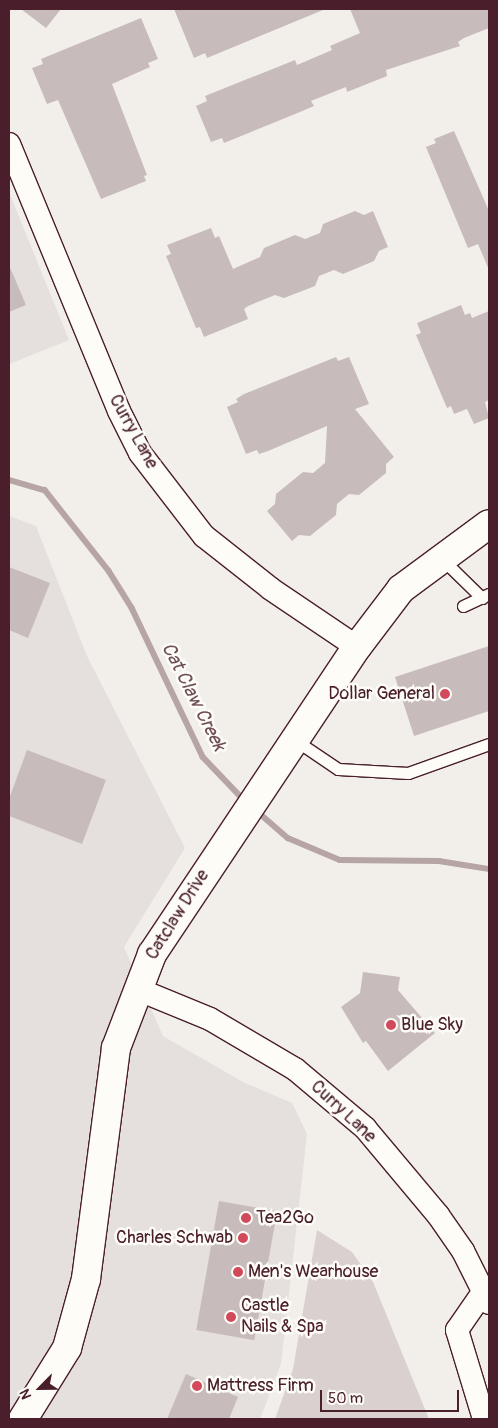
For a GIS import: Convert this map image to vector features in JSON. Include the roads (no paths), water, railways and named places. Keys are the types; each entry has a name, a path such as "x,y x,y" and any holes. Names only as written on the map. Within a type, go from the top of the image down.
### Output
{"street":[{"name":"Curry Lane","path":"9,144 119,411 140,453 204,536 271,589 356,647"},
{"name":"Catclaw Drive","path":"24,1419 67,1348 86,1279 116,1048 152,954 356,647 401,589 489,524"},
{"name":"Curry Lane","path":"137,989 210,1019 295,1069 358,1122 438,1215 463,1251 487,1297"},
{"path":"484,1419 457,1330 487,1297"}],"lane":[{"path":"441,558 486,596 462,606"},
{"path":"294,740 338,768 408,773 489,744"}],"waterway":[{"name":"Cat Claw Creek","path":"9,480 45,490 109,571 132,608 203,757 246,802"},
{"name":"Cat Claw Creek","path":"257,811 288,838 340,860 439,861 489,869"}],"place":[{"name":"Dollar General","path":"445,694"},
{"name":"Blue Sky","path":"391,1025"},
{"name":"Tea2Go","path":"246,1218"},
{"name":"Charles Schwab","path":"243,1238"},
{"name":"Men's Wearhouse","path":"238,1272"},
{"name":"Castle Nails & Spa","path":"231,1317"},
{"name":"Mattress Firm","path":"197,1386"}]}
